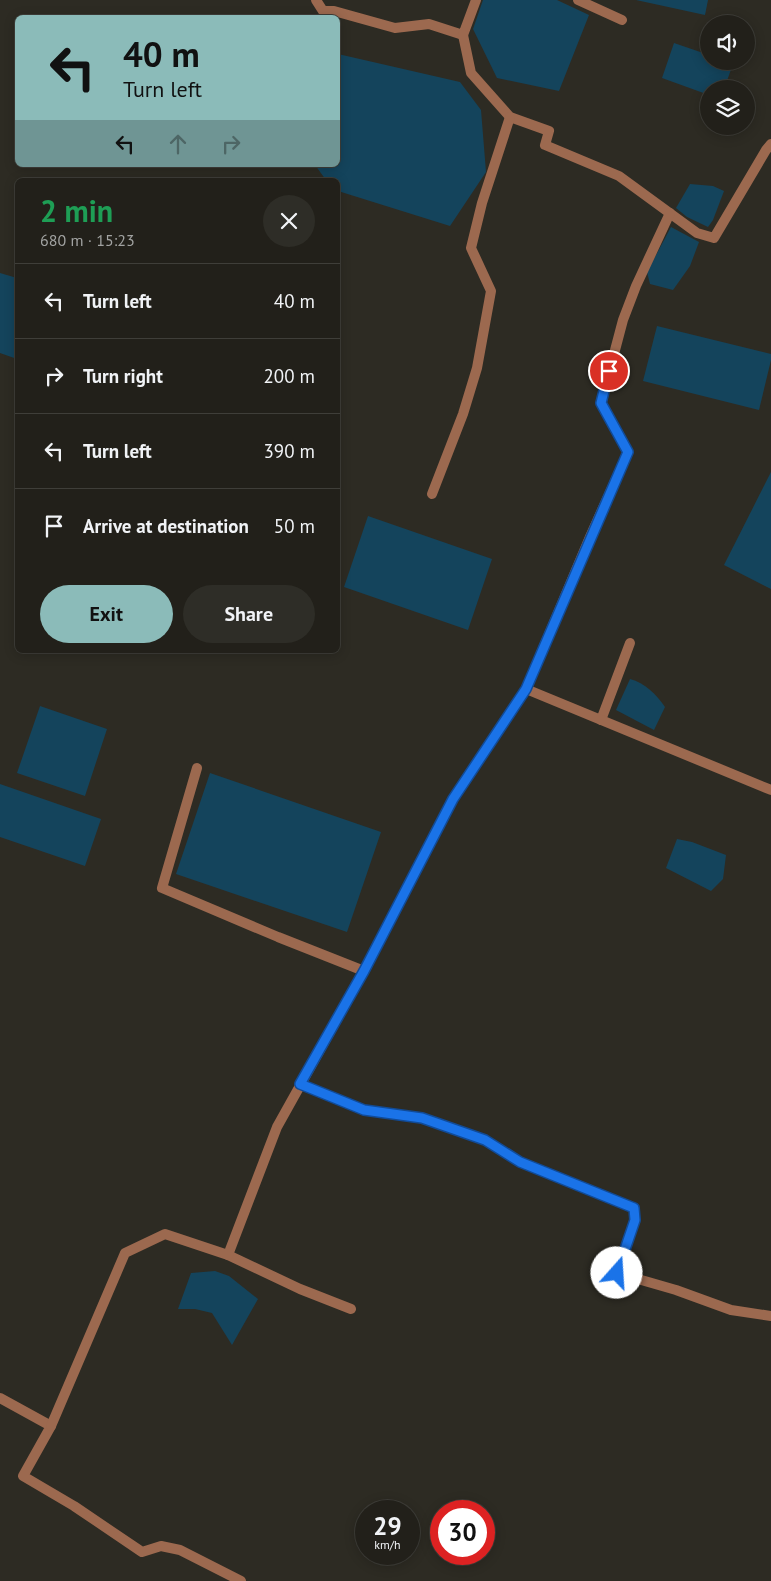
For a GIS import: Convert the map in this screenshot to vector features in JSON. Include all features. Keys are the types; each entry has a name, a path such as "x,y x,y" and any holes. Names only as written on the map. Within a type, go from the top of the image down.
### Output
{"street":[{"path":"316,0 324,12 334,11 395,28 429,24 463,35"},
{"path":"476,0 463,35 471,73 510,117 549,131 545,145 619,176 698,233 714,238 771,144"},
{"path":"578,0 622,20"},
{"path":"432,494 464,414 477,368 491,292 471,248 482,203 510,117"},
{"path":"228,1254 277,1128 300,1084 364,971 453,799 526,689 628,452 601,403 623,320 636,286 670,213"},
{"path":"601,720 630,643"},
{"path":"526,689 771,790"},
{"path":"197,768 162,888 364,971"},
{"path":"300,1084 364,1110 422,1118 485,1140 520,1162 634,1208 635,1220 617,1273 676,1290 731,1310 771,1316"},
{"path":"241,1581 180,1550 161,1546 142,1552 74,1506 24,1476 51,1426 125,1253 165,1234 228,1254 300,1288 351,1309"},
{"path":"0,1398 51,1426"}],"water":[{"path":"483,0 557,0 589,15 559,91 497,78 473,29"},
{"path":"636,0 708,0 705,15"},
{"path":"674,43 700,52 700,70 731,70 727,80 700,80 700,92 662,78"},
{"path":"340,54 460,82 481,110 486,172 450,226 340,192 340,178 325,178 316,167 340,167"},
{"path":"690,184 713,186 724,191 713,220 708,227 687,217 676,208"},
{"path":"671,227 699,242 690,266 673,290 650,284 647,272"},
{"path":"0,273 15,277 15,358 0,353"},
{"path":"657,326 771,354 759,410 643,381"},
{"path":"771,472 771,589 724,565"},
{"path":"368,516 492,559 468,630 344,587"},
{"path":"630,679 641,683 650,690 665,707 654,730 616,710"},
{"path":"40,706 107,729 85,796 17,773"},
{"path":"210,773 381,832 347,932 176,874"},
{"path":"0,784 101,819 85,866 0,837"},
{"path":"677,839 692,842 726,855 723,879 711,891 666,868"},
{"path":"215,1271 229,1276 258,1299 232,1345 212,1313 195,1309 178,1309 191,1273"}],"route":[{"path":"609,371 601,403 628,452 590,537 566,598 526,689 453,799 364,971 300,1084 364,1110 422,1118 485,1140 520,1162 634,1208 635,1220 617,1273"}]}
